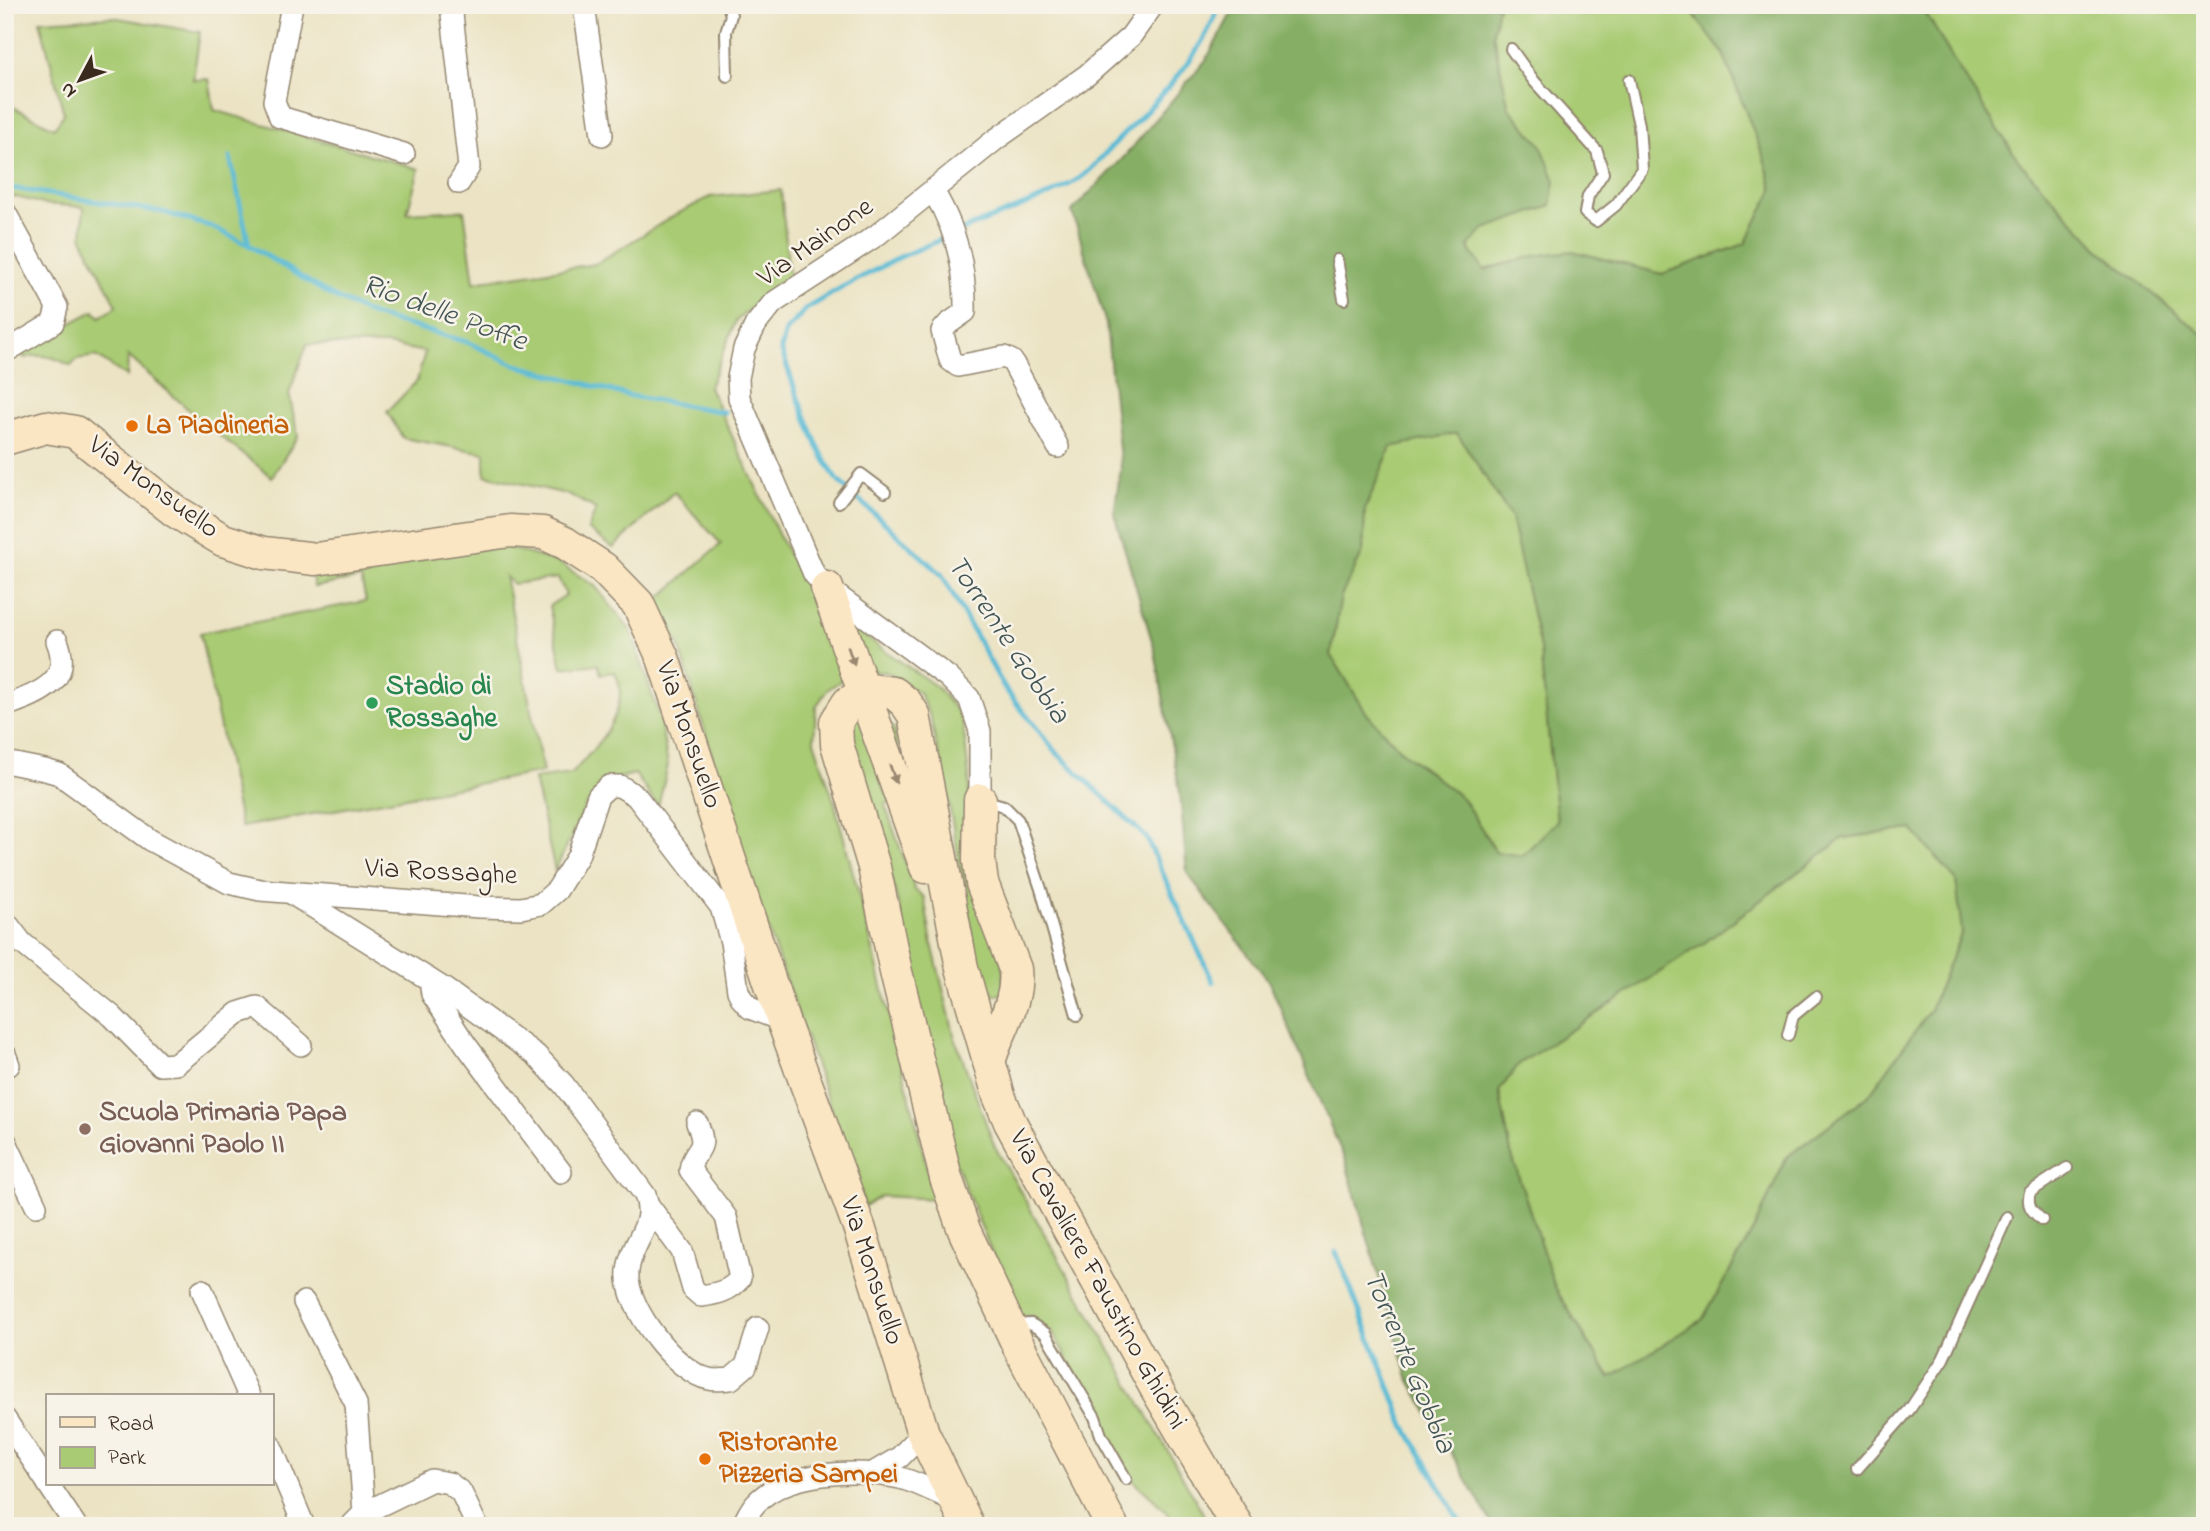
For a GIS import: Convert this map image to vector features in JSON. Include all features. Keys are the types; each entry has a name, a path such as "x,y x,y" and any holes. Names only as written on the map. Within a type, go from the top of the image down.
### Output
{"main road":[{"name":"Via Monsuello","path":"5,439 46,427 75,432 175,511 223,540 264,553 316,559 510,531 543,533 565,543 603,568 638,604 663,658 783,1021 859,1227 923,1433 962,1513"},
{"path":"827,588 859,678"},
{"path":"963,974 914,715 906,703 894,694 871,690 848,703 836,722 837,744 874,867 896,972 946,1178 964,1230 1008,1325 1112,1526"},
{"path":"870,710 976,1016 995,1016 1012,1007"},
{"path":"980,800 979,861 982,883 1015,969 1016,992 989,1062"},
{"name":"Via Cavaliere Faustino Ghidini","path":"976,1016 999,1096 1016,1134 1156,1388 1237,1526"}],"street":[{"path":"292,5 274,100 280,117 404,154"},
{"path":"451,5 469,167 459,183"},
{"path":"584,5 603,135"},
{"name":"Via Mainone","path":"980,800 981,731 969,698 948,677 827,588 814,574 739,398 741,360 750,335 773,303 877,235 1021,120 1087,75 1131,36 1153,5"},
{"path":"933,191 946,213 958,246 966,290 965,312 942,331 950,360 958,366 1004,357 1012,361 1058,447"},
{"path":"5,212 57,307 53,323 5,352"},
{"path":"5,706 41,693 59,675 63,656 57,641"},
{"name":"Via Rossaghe","path":"5,762 59,774 149,840 229,883 260,890 479,907 521,908 541,904 557,890 578,856 598,796 609,786 620,786 636,796 721,907 742,999 750,1008 783,1021"},
{"path":"289,892 430,980 536,1055 564,1085 645,1195 649,1206 650,1216 629,1256 627,1276 635,1301 656,1340 684,1366 707,1379 731,1379 746,1366 758,1328"},
{"path":"5,921 22,943 112,1016 160,1065 176,1064 238,1013 257,1007 301,1045"},
{"path":"430,980 432,994 466,1045 561,1172"},
{"path":"649,1206 682,1251 694,1289 701,1296 735,1286 740,1278 726,1217 690,1170 691,1161 703,1147 703,1136 697,1123"},
{"path":"5,1140 36,1206"},
{"path":"202,1290 248,1394"},
{"path":"304,1301 356,1404 358,1519 432,1480 449,1483 461,1492 477,1526"},
{"path":"5,1419 46,1480"},
{"path":"871,1475 900,1457 923,1433"},
{"path":"273,1451 304,1526"},
{"path":"742,1526 756,1503 783,1484 820,1475 871,1475 914,1482 962,1513"},
{"path":"50,1486 76,1526"}],"lane":[{"path":"727,76 726,32 732,15 728,5"},
{"path":"1511,49 1534,81 1597,151 1603,173 1588,196 1585,213 1596,221 1616,205 1642,169 1639,125 1629,80"},
{"path":"1338,260 1344,299"},
{"path":"839,502 860,474 885,492"},
{"path":"980,800 1004,806 1018,820 1077,1015"},
{"path":"1788,1035 1793,1016 1816,997"},
{"path":"2042,1220 2030,1210 2027,1200 2030,1192 2067,1168"},
{"path":"1857,1469 1910,1409 1942,1360 2007,1217"},
{"path":"1008,1325 1031,1324 1045,1333 1095,1417 1101,1435 1126,1479"}],"green space":[{"path":"1236,5 1498,5 1493,35 1509,108 1541,145 1555,181 1551,206 1484,229 1468,247 1484,270 1534,256 1572,251 1662,274 1745,244 1773,190 1764,158 1723,53 1686,5 1921,5 2020,163 2102,252 2205,336 2205,1526 1493,1526 1408,1377 1345,1160 1270,983 1187,873 1180,793 1155,651 1114,513 1121,468 1106,324 1072,211 1125,156 1206,60","holes":["1457,433 1511,517 1540,649 1557,821 1522,856 1496,852 1463,799 1400,750 1367,714 1331,655 1341,596 1363,552 1365,509 1391,447","1912,829 1956,880 1962,932 1930,1010 1869,1095 1787,1157 1754,1229 1702,1320 1610,1378 1555,1288 1511,1153 1499,1091 1519,1064 1704,943 1843,838"]},
{"path":"1498,5 1686,5 1723,53 1764,158 1773,190 1745,244 1662,274 1572,251 1534,256 1483,270 1468,246 1484,229 1551,206 1541,145 1509,108 1493,34"},
{"path":"1921,5 2205,5 2205,336 2102,252 2020,163"},
{"path":"112,17 200,32 193,80 209,79 214,110 419,169 407,213 464,210 474,282 595,264 710,197 781,190 789,275 736,321 709,387 781,540 814,601 937,687 962,717 969,775 969,835 1004,971 1003,994 992,995 980,982 948,798 930,716 919,693 886,672 852,673 827,690 816,707 814,741 834,801 863,910 935,1199 881,1196 865,1206 745,864 679,645 657,600 721,544 674,492 613,548 588,529 596,509 570,495 485,475 485,453 403,438 387,412 417,381 425,352 388,345 307,344 289,394 298,436 272,477 206,425 128,356 127,377 96,356 77,359 71,366 48,357 24,358 20,350 94,311 100,317 117,306 82,238 84,207 43,204 13,196 5,199 5,103 54,128 64,114 40,21"},
{"path":"1457,433 1511,517 1540,649 1557,822 1522,856 1496,852 1463,799 1400,750 1367,714 1331,655 1341,596 1363,552 1365,509 1391,446"},
{"name":"Stadio di Rossaghe","path":"499,545 557,562 595,586 631,631 660,719 668,765 658,807 635,774 611,780 585,807 555,871 534,779 571,774 609,728 619,700 620,686 615,672 601,674 598,664 562,668 549,606 566,595 558,578 513,584 505,576 543,772 241,827 200,633 366,601 361,578 314,587 311,571"},
{"path":"878,714 894,729 905,791 885,805 915,890 924,897 932,944 955,1038 994,1145 1203,1513 1206,1526 1176,1526 1164,1509 1137,1484 1108,1441 1095,1408 1054,1335 1031,1315 1021,1318 995,1261 952,1154 899,906 848,729 857,715"},
{"path":"1912,829 1956,880 1962,932 1930,1010 1869,1095 1787,1157 1754,1229 1702,1320 1611,1378 1555,1288 1511,1153 1499,1091 1519,1064 1704,943 1843,838"}],"waterway":[{"name":"Torrente Gobbia","path":"958,232 1051,194 1088,172 1173,82 1200,45 1219,5"},
{"name":"Rio delle Poffe","path":"230,157 249,245 330,295 372,315 467,342 516,365 630,396 724,412"},
{"path":"5,187 163,212 212,227 249,245"},
{"name":"Torrente Gobbia","path":"949,236 900,257 806,309 786,331 781,349 798,398 818,447 836,479 942,575 1005,689 1056,752 1146,837 1213,982"},
{"name":"Torrente Gobbia","path":"1336,1252 1405,1426 1462,1526"}],"place":[{"name":"La Piadineria","path":"132,426"},
{"name":"Stadio di Rossaghe","path":"372,703"},
{"name":"Scuola Primaria Papa Giovanni Paolo II","path":"85,1129"},
{"name":"Ristorante Pizzeria Sampei","path":"705,1459"}]}
